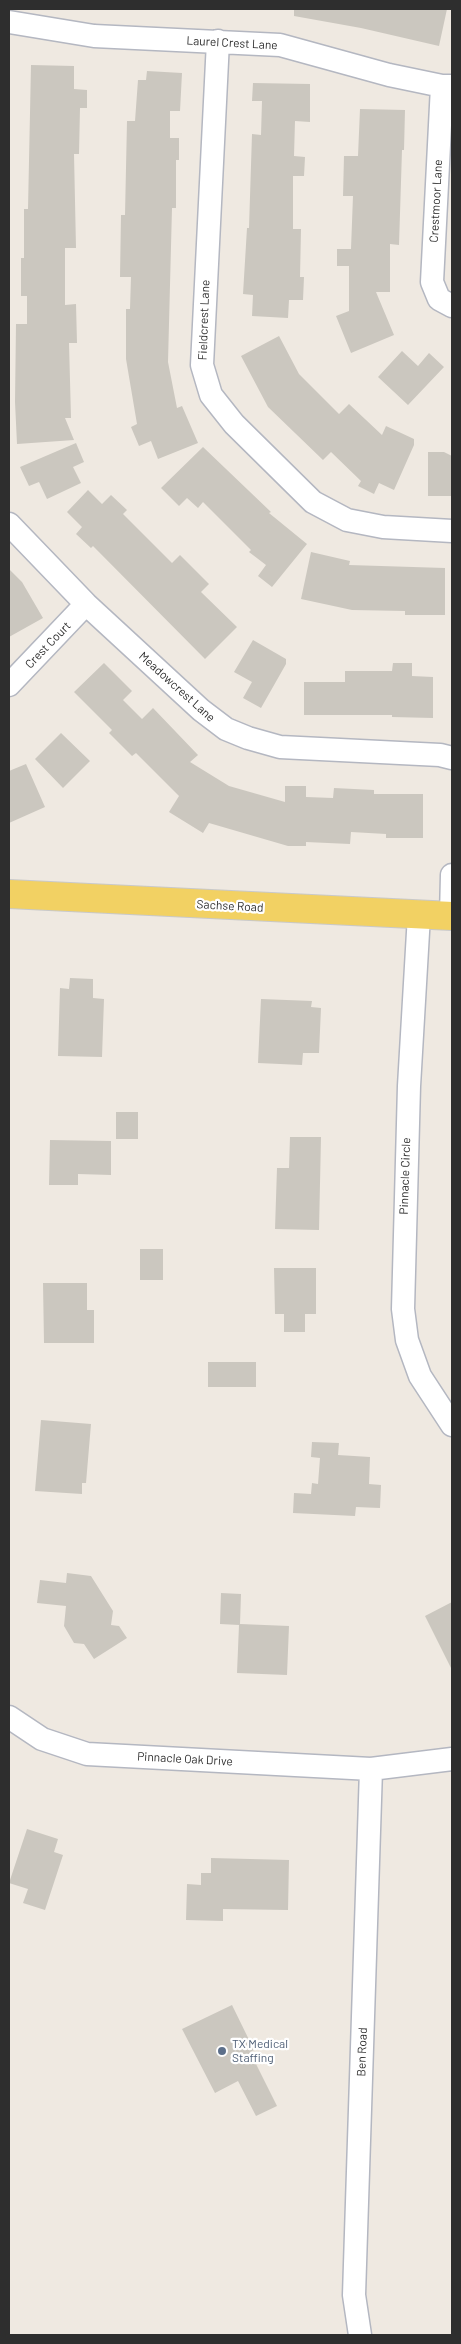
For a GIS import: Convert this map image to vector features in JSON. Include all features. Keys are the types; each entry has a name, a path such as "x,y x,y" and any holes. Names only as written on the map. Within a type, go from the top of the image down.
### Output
{"main road":[{"name":"Sachse Road","path":"9,894 452,916"}],"street":[{"name":"Laurel Crest Lane","path":"9,22 94,36 280,45 389,75 447,86"},
{"name":"Fieldcrest Lane","path":"218,41 202,365 211,395 234,424 313,502 347,520 383,528 452,531"},
{"name":"Crestmoor Lane","path":"447,86 432,282 439,299 452,306"},
{"name":"Meadowcrest Lane","path":"9,524 86,604 201,710 234,732 280,747 440,755 452,758"},
{"name":"Crest Court","path":"9,685 86,604"},
{"path":"452,875 452,916"},
{"name":"Pinnacle Circle","path":"420,915 408,1086 403,1310 407,1340 420,1376 452,1425"},
{"name":"Pinnacle Oak Drive","path":"9,1717 42,1739 88,1754 371,1769"},
{"path":"371,1769 452,1759"},
{"name":"Ben Road","path":"360,2335 354,2295 371,1769"}],"building":[{"path":"294,9 447,9 439,46 361,28 294,16"},
{"path":"31,65 74,66 74,89 87,90 87,108 80,108 79,154 74,154 76,248 65,248 65,305 76,304 77,343 69,343 71,418 65,418 74,440 17,444 15,402 16,324 27,324 27,296 21,296 21,258 24,258 24,209 28,209"},
{"path":"147,71 182,73 180,111 170,111 170,138 179,138 179,160 176,160 176,208 172,208 168,362 177,408 182,406 198,443 158,459 151,441 139,446 131,427 137,424 126,359 126,309 130,309 131,277 120,277 121,215 125,215 127,121 135,121 138,80 146,80"},
{"path":"253,83 310,84 310,122 295,121 294,156 305,157 304,176 293,176 293,229 301,229 300,277 304,277 303,300 289,300 288,318 252,316 253,295 243,294 247,228 249,228 252,134 261,135 262,101 252,101"},
{"path":"360,109 405,110 404,150 402,150 399,245 390,244 390,292 376,292 394,335 351,353 336,316 349,311 349,266 337,266 337,249 351,249 353,196 343,196 344,156 358,156"},
{"path":"279,336 299,374 339,414 349,404 382,435 386,426 414,439 414,445 394,490 379,483 374,494 358,486 361,481 331,452 323,460 268,407 241,356"},
{"path":"402,351 418,366 429,353 444,367 408,405 378,377"},
{"path":"76,443 84,462 73,467 81,483 47,499 39,482 29,486 20,467"},
{"path":"203,447 271,512 269,513 307,544 272,587 258,576 266,565 249,552 251,550 203,502 198,508 187,498 179,506 161,488"},
{"path":"428,452 444,452 452,456 452,496 428,496"},
{"path":"88,490 102,504 111,495 127,510 123,514 172,563 180,555 209,584 201,592 237,627 205,659 93,546 91,548 76,534 82,527 67,512"},
{"path":"311,552 350,561 349,565 445,568 445,615 405,615 405,611 352,610 301,599"},
{"path":"9,569 22,582 43,618 9,637"},
{"path":"253,640 286,659 286,664 261,708 243,698 252,682 234,672"},
{"path":"104,663 132,691 123,700 142,719 153,708 198,755 190,762 229,786 285,802 285,786 306,786 306,797 333,798 334,788 374,790 374,794 423,794 423,838 386,838 386,834 351,832 350,844 306,842 306,846 288,846 209,823 203,833 169,812 179,796 136,753 132,756 109,733 112,730 74,692"},
{"path":"393,663 412,663 412,676 433,677 433,718 392,717 392,715 304,715 304,682 345,682 345,671 392,671"},
{"path":"61,733 90,761 63,788 35,759"},
{"path":"26,764 45,807 9,823 9,771"},
{"path":"70,978 93,979 93,998 104,999 102,1057 58,1056 60,988 69,989"},
{"path":"261,999 312,1001 311,1007 321,1008 319,1053 303,1053 302,1065 258,1063"},
{"path":"116,1112 138,1112 138,1139 116,1139"},
{"path":"290,1137 321,1137 319,1230 275,1229 277,1168 289,1168"},
{"path":"50,1140 111,1141 111,1175 78,1174 78,1185 49,1185"},
{"path":"140,1249 163,1249 163,1280 140,1280"},
{"path":"274,1268 316,1268 316,1314 305,1314 305,1332 284,1332 284,1314 275,1314"},
{"path":"43,1283 87,1283 87,1310 94,1310 94,1343 44,1343"},
{"path":"208,1362 256,1362 256,1387 208,1387"},
{"path":"41,1420 91,1424 86,1483 82,1483 82,1494 35,1491"},
{"path":"312,1442 339,1443 338,1455 370,1457 369,1484 381,1485 380,1508 356,1507 355,1516 293,1513 294,1493 311,1494 312,1483 318,1484 320,1458 311,1457"},
{"path":"67,1573 91,1576 113,1611 111,1625 119,1626 127,1638 94,1659 84,1644 74,1643 64,1626 66,1606 37,1603 40,1580 66,1583"},
{"path":"221,1593 241,1594 240,1624 289,1626 287,1675 237,1673 239,1625 220,1624"},
{"path":"452,1602 452,1670 425,1616"},
{"path":"27,1829 58,1839 54,1852 63,1855 45,1910 23,1903 28,1889 9,1883"},
{"path":"211,1858 289,1860 288,1910 223,1909 223,1921 186,1920 187,1884 201,1885 201,1873 211,1873"},
{"path":"232,2005 254,2050 250,2052 277,2106 256,2116 238,2081 215,2093 182,2029"}],"place":[{"name":"TX Medical Staffing","path":"222,2051"}]}
